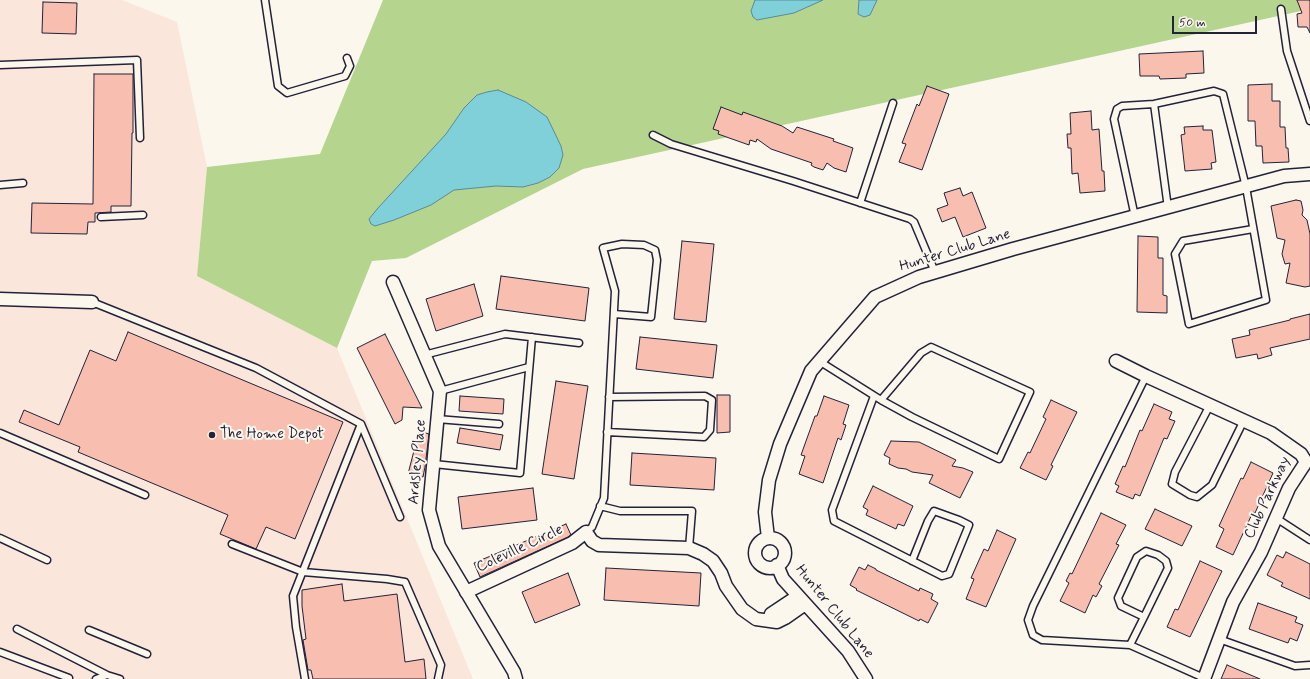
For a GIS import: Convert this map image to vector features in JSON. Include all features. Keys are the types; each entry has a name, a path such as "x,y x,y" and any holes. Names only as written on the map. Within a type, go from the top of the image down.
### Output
{"street":[{"name":"Hunter Club Lane","path":"768,538 765,512 768,480 780,444 811,371 875,297 906,282 1013,249 1284,176 1310,174"},
{"name":"Ardsley Place","path":"393,282 440,392 429,510 439,546 514,672 516,679"},
{"path":"0,299 92,302"},
{"name":"Club Parkway","path":"1116,361 1271,433 1301,454 1306,462 1289,488 1260,552 1233,602 1204,679"},
{"name":"Coleville Circle","path":"466,592 572,543 586,532 592,541 599,545 689,548 703,554 713,561 721,573 732,596 742,609 756,620 770,620 777,622 785,618 802,600"},
{"path":"768,538 778,539 785,548 784,560 774,568 762,566 754,557 756,545 768,538"},
{"name":"Hunter Club Lane","path":"777,565 783,579 848,651 866,679"}],"lane":[{"path":"265,0 278,86 287,93 345,76 350,66 347,58"},
{"path":"1281,8 1287,51 1310,122"},
{"path":"0,65 136,60 140,138"},
{"path":"1135,217 1114,119 1117,109 1122,106 1154,104 1214,91 1223,94 1246,187 1266,300 1189,324 1175,254 1183,241 1253,229"},
{"path":"860,203 893,103"},
{"path":"1154,104 1168,208"},
{"path":"653,135 671,144 860,203 914,222 935,272"},
{"path":"0,185 23,183"},
{"path":"101,217 143,215"},
{"path":"586,532 592,527 604,498 615,290 603,248 622,244 644,244 655,250 657,260 651,318 614,314"},
{"path":"92,302 256,368 361,424 400,517"},
{"path":"424,355 505,334 579,343"},
{"path":"434,464 520,473 532,337"},
{"path":"819,362 874,396 881,400 912,417 999,459 1030,392 931,347 921,353 881,400"},
{"path":"440,392 529,367"},
{"path":"1146,376 1033,606 1028,620 1033,635 1042,640 1130,645 1204,679"},
{"path":"607,432 704,437 710,430 712,400 705,396 609,398"},
{"path":"874,396 832,510 834,521 912,561 942,576 949,574 969,525 934,511 928,521 912,561"},
{"path":"1210,405 1174,472 1172,484 1190,495 1197,497 1212,485 1244,420"},
{"path":"437,419 499,424"},
{"path":"305,679 296,628 293,596 361,424"},
{"path":"0,434 145,495"},
{"path":"600,506 620,511 692,511 689,548"},
{"path":"1276,518 1310,540"},
{"path":"0,538 47,560"},
{"path":"232,544 303,572 387,579 405,582 441,665 438,679"},
{"path":"1130,645 1144,617 1168,568 1166,561 1158,555 1146,551 1136,557 1118,598 1121,606 1144,617"},
{"path":"17,629 107,677"},
{"path":"89,630 147,654"},
{"path":"1219,639 1295,666 1310,666"},
{"path":"0,652 69,678"},
{"path":"96,679 107,677 120,679"}],"shaded area":[{"path":"0,0 122,0 177,22 207,167 197,276 337,348 473,679 0,679"}],"green space":[{"path":"383,0 1310,0 1310,9 583,169 406,258 372,261 337,348 197,276 207,167 320,154"}],"water":[{"path":"755,0 823,0 794,13 757,20 753,17 751,11"},
{"path":"859,0 877,0 870,15 864,17 858,14"},
{"path":"498,90 526,102 547,117 561,146 563,155 559,168 550,177 538,183 523,187 496,186 454,190 431,205 394,220 375,226 371,224 369,219 446,134 464,108 477,95"}],"building":[{"path":"1297,0 1310,0 1310,33 1307,27 1298,27 1297,14 1302,13"},
{"path":"43,2 77,3 76,34 42,33"},
{"path":"1203,51 1204,73 1186,74 1186,78 1160,79 1159,76 1140,76 1139,54"},
{"path":"94,74 133,74 131,206 111,206 111,212 95,213 95,222 88,222 87,234 31,233 32,203 93,204"},
{"path":"1272,84 1272,101 1280,101 1280,127 1285,127 1286,148 1288,148 1289,162 1263,163 1262,146 1256,146 1255,121 1248,121 1248,85"},
{"path":"927,86 949,94 922,170 899,162 906,144 902,143 917,104 919,106"},
{"path":"721,107 742,115 743,112 782,126 793,133 797,127 834,139 833,141 853,148 846,172 834,168 827,163 823,170 814,167 811,165 812,163 771,149 757,139 756,142 750,140 749,145 718,134 719,131 713,129"},
{"path":"1091,111 1092,130 1099,129 1105,191 1080,193 1078,173 1072,174 1071,148 1068,148 1067,134 1071,134 1070,113"},
{"path":"1203,126 1203,130 1212,130 1216,162 1211,163 1212,169 1185,171 1181,135 1185,134 1184,127"},
{"path":"960,188 963,196 972,192 986,228 963,237 955,217 942,222 937,209 948,205 944,193"},
{"path":"1296,200 1301,201 1303,210 1302,215 1307,220 1310,234 1310,286 1305,287 1286,283 1290,263 1285,264 1282,254 1285,240 1277,238 1271,206"},
{"path":"1138,236 1158,237 1158,258 1163,258 1163,295 1167,296 1167,313 1137,312"},
{"path":"682,241 714,244 706,322 674,319"},
{"path":"501,276 589,288 585,321 496,309"},
{"path":"474,284 483,316 436,331 426,299"},
{"path":"1310,314 1310,339 1270,348 1272,355 1258,359 1257,354 1236,358 1232,339 1250,335 1249,330"},
{"name":"The Home Depot","path":"128,332 343,422 295,539 266,527 256,549 220,534 228,515 78,452 80,447 19,422 24,410 59,425 90,350 116,361"},
{"path":"385,334 422,408 403,407 402,420 395,424 357,348"},
{"path":"640,337 717,345 713,378 636,369"},
{"path":"556,381 588,386 574,479 542,474"},
{"path":"717,395 730,395 730,432 717,433"},
{"path":"460,396 504,399 503,414 459,411"},
{"path":"824,396 849,405 843,424 846,425 841,440 838,438 823,483 799,474 805,456 801,455"},
{"path":"1051,400 1077,412 1051,465 1053,466 1046,480 1020,468 1028,452 1030,453 1046,419 1043,417"},
{"path":"1154,404 1172,412 1169,419 1175,421 1167,439 1164,438 1140,496 1135,494 1133,499 1116,492 1119,486 1115,484 1123,466 1125,467 1140,430 1142,431"},
{"path":"460,428 503,435 500,450 457,443"},
{"path":"419,431 429,434 423,477 408,474"},
{"path":"891,441 919,442 956,460 952,466 973,472 960,498 929,483 933,475 912,472 889,464 890,458 884,455"},
{"path":"632,453 716,458 714,490 630,485"},
{"path":"1251,462 1273,473 1255,513 1253,512 1233,555 1216,547 1224,529 1219,526 1241,478 1243,479"},
{"path":"873,486 913,506 904,526 898,524 896,529 866,515 868,510 863,507"},
{"path":"533,488 537,520 462,529 458,497"},
{"path":"1155,509 1192,526 1182,546 1145,529"},
{"path":"1101,513 1126,525 1116,544 1119,545 1099,584 1102,586 1096,597 1093,595 1085,613 1060,601 1069,583 1066,581 1070,573 1072,574"},
{"path":"566,524 571,535 568,537 480,577 474,563"},
{"path":"997,530 1016,539 986,607 966,599 974,579 971,578 984,549 988,551"},
{"path":"1286,552 1310,564 1310,599 1281,586 1283,583 1267,575 1277,555 1283,558"},
{"path":"1200,561 1222,571 1190,637 1167,627 1175,609 1178,610"},
{"path":"868,565 919,591 920,588 933,594 931,599 938,603 928,623 920,619 919,621 856,590 857,589 850,585 859,567 865,570"},
{"path":"606,568 701,573 699,606 604,600"},
{"path":"568,573 580,605 535,623 522,592"},
{"path":"342,584 344,601 397,594 405,662 424,659 426,679 313,679 311,670 308,670 303,640 306,639 302,606 302,590"},
{"path":"1258,603 1297,617 1295,622 1303,625 1297,641 1290,638 1288,643 1249,629"},
{"path":"1227,665 1260,679 1221,679"}],"place":[{"name":"The Home Depot","path":"212,435"}]}
